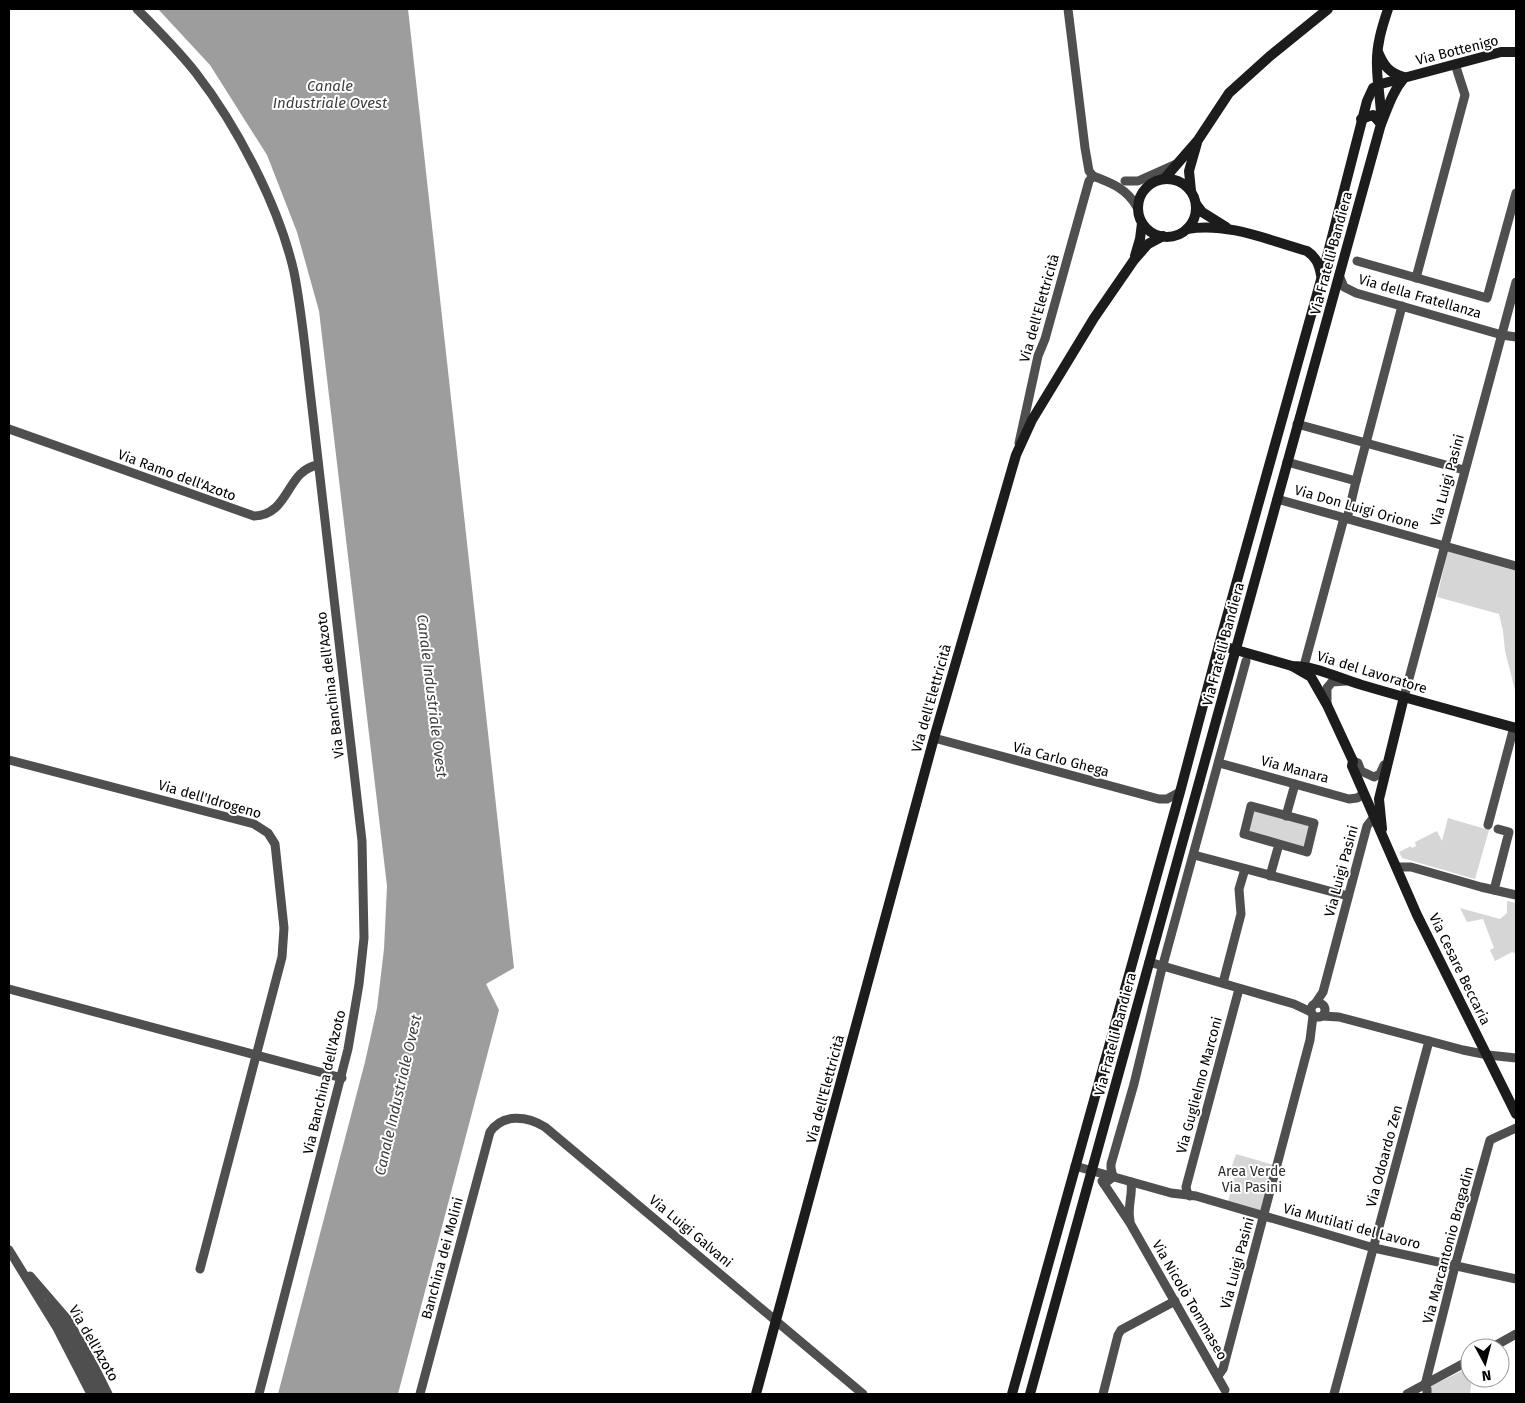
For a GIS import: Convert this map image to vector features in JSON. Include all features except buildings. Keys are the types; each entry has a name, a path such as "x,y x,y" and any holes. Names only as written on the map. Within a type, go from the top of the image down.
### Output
{"main road":[{"path":"1165,178 1198,140 1229,93 1270,56 1328,9"},
{"path":"1388,9 1377,49 1378,85 1405,77"},
{"path":"1377,49 1387,70 1405,77"},
{"name":"Via Bottenigo","path":"1405,77 1502,52 1516,52"},
{"name":"Via Fratelli Bandiera","path":"1030,1394 1381,124 1397,86 1405,77"},
{"name":"Via Fratelli Bandiera","path":"1378,85 1381,124"},
{"name":"Via Fratelli Bandiera","path":"1012,1394 1322,276 1361,119 1371,91 1378,85"},
{"path":"1361,119 1373,115 1381,124"},
{"path":"1198,140 1189,171 1191,191 1196,204 1202,212 1227,228"},
{"path":"1134,260 1142,223 1137,207 1139,198 1149,184 1165,178 1184,184 1191,191"},
{"path":"1142,223 1154,234 1163,236 1180,234 1192,222 1196,213 1196,204"},
{"path":"1187,229 1204,226 1227,228 1307,251 1317,260 1322,276"},
{"path":"1016,456 1032,420 1094,318 1134,260 1148,244 1163,236"},
{"name":"Via Fratelli Bandiera","path":"1307,251 1322,251 1329,248"},
{"name":"Via dell'Elettricità","path":"756,1394 934,738 1008,476 1016,456"},
{"name":"Via del Lavoratore","path":"1219,645 1292,666 1304,666 1389,693 1515,728"},
{"name":"Via Cesare Beccaria","path":"1292,666 1311,677 1327,704 1353,760 1352,766 1417,915 1516,1114"},
{"name":"Via Cesare Beccaria","path":"1382,835 1379,799 1404,697"}],"street":[{"name":"Via Banchina dell'Azoto","path":"137,9 168,40 196,73 232,125 274,212 294,271 358,812 364,894 364,938 359,984 348,1049 259,1394"},
{"path":"1068,9 1089,171 1093,176 1113,182 1138,181 1179,163"},
{"path":"1416,278 1465,96 1455,64"},
{"name":"Via dell'Elettricità","path":"1016,456 1038,356 1045,338 1089,182 1093,176"},
{"path":"1125,181 1138,185 1149,184"},
{"path":"1113,182 1130,196 1137,207"},
{"path":"1357,261 1487,298 1516,193"},
{"name":"Via della Fratellanza","path":"1339,275 1344,287 1348,290 1502,335 1516,336"},
{"name":"Via Luigi Pasini","path":"1404,697 1516,282"},
{"path":"1304,666 1367,444 1402,306"},
{"path":"1298,424 1464,470"},
{"name":"Via Ramo dell'Azoto","path":"9,429 251,516 265,515 275,510 301,473 311,466 318,466"},
{"path":"1287,462 1356,482"},
{"name":"Via Don Luigi Orione","path":"1277,499 1516,566"},
{"name":"Via Fratelli Bandiera","path":"1113,1177 1110,1168 1111,1164 1134,1084 1162,967 1246,661"},
{"path":"1327,704 1327,688 1332,682 1349,681"},
{"path":"1399,716 1397,705 1389,693 1400,691 1407,686"},
{"path":"1488,825 1515,728"},
{"name":"Via Carlo Ghega","path":"934,738 1159,799 1167,799 1180,792"},
{"path":"1353,760 1358,763 1361,771 1374,777 1380,774 1388,757"},
{"name":"Via dell'Idrogeno","path":"9,760 254,824 268,833 276,848 284,938 282,957 200,1269"},
{"name":"Via Manara","path":"1218,763 1349,798 1357,798 1364,794"},
{"path":"1286,816 1295,784"},
{"path":"1252,806 1314,823 1307,852 1279,844 1244,834 1252,806"},
{"name":"Via Luigi Pasini","path":"1218,1376 1223,1369 1367,826 1374,817"},
{"path":"1494,890 1512,833 1498,829"},
{"path":"1270,876 1279,844"},
{"path":"1194,855 1348,896"},
{"path":"1396,867 1411,867 1516,895"},
{"path":"1223,983 1238,926 1240,914 1239,889 1245,869"},
{"path":"1149,962 1239,989 1429,1041 1488,1055 1516,1058"},
{"path":"9,989 342,1078"},
{"name":"Via Guglielmo Marconi","path":"1188,1192 1239,989"},
{"name":"Via Odoardo Zen","path":"1334,1394 1429,1041"},
{"name":"Via Luigi Galvani","path":"492,1130 499,1123 512,1118 528,1119 544,1126 863,1394"},
{"name":"Via Marcantonio Bragadin","path":"1425,1384 1490,1140 1516,1128"},
{"name":"Banchina dei Molini","path":"420,1394 492,1130"},
{"path":"1075,1166 1175,1194 1188,1192"},
{"name":"Via Nicolò Tommaseo","path":"1093,1171 1124,1207 1130,1223 1227,1393"},
{"path":"1104,1184 1113,1177"},
{"name":"Via Nicolò Tommaseo","path":"1124,1207 1132,1190 1131,1182"},
{"name":"Via Mutilati del Lavoro","path":"1188,1192 1264,1217 1374,1248 1516,1279"},
{"name":"Via dell'Azoto","path":"9,1250 57,1328 91,1394"},
{"name":"Via dell'Azoto","path":"16,1261 57,1315 100,1394"},
{"name":"Via dell'Azoto","path":"16,1261 62,1312 108,1394"},
{"path":"1103,1394 1118,1335 1121,1330 1175,1301"},
{"path":"1407,1394 1460,1365"},
{"path":"1425,1384 1428,1390 1427,1394"}],"green space":[{"path":"1448,551 1516,569 1516,694 1505,651 1499,614 1437,597"},
{"path":"1253,811 1310,826 1305,847 1248,832"},
{"path":"1448,818 1489,830 1475,879 1402,858 1399,852 1411,846 1412,848 1416,846 1415,842 1437,831 1442,841"},
{"path":"1507,901 1516,903 1516,954 1512,952 1495,961 1490,950 1494,948 1483,919 1467,922 1460,908 1500,919 1507,913"},
{"name":"Area Verde Via Pasini","path":"1236,1154 1274,1165 1261,1212 1228,1202 1234,1177 1229,1175"},
{"path":"1460,1372 1460,1388 1471,1388 1470,1394 1430,1394 1431,1386"}],"water":[{"name":"Canale Industriale Ovest","path":"158,9 408,9 514,968 486,984 499,1010 398,1394 278,1394 365,1062 377,1008 384,949 387,886 319,311 297,232 267,155 210,65"}]}
